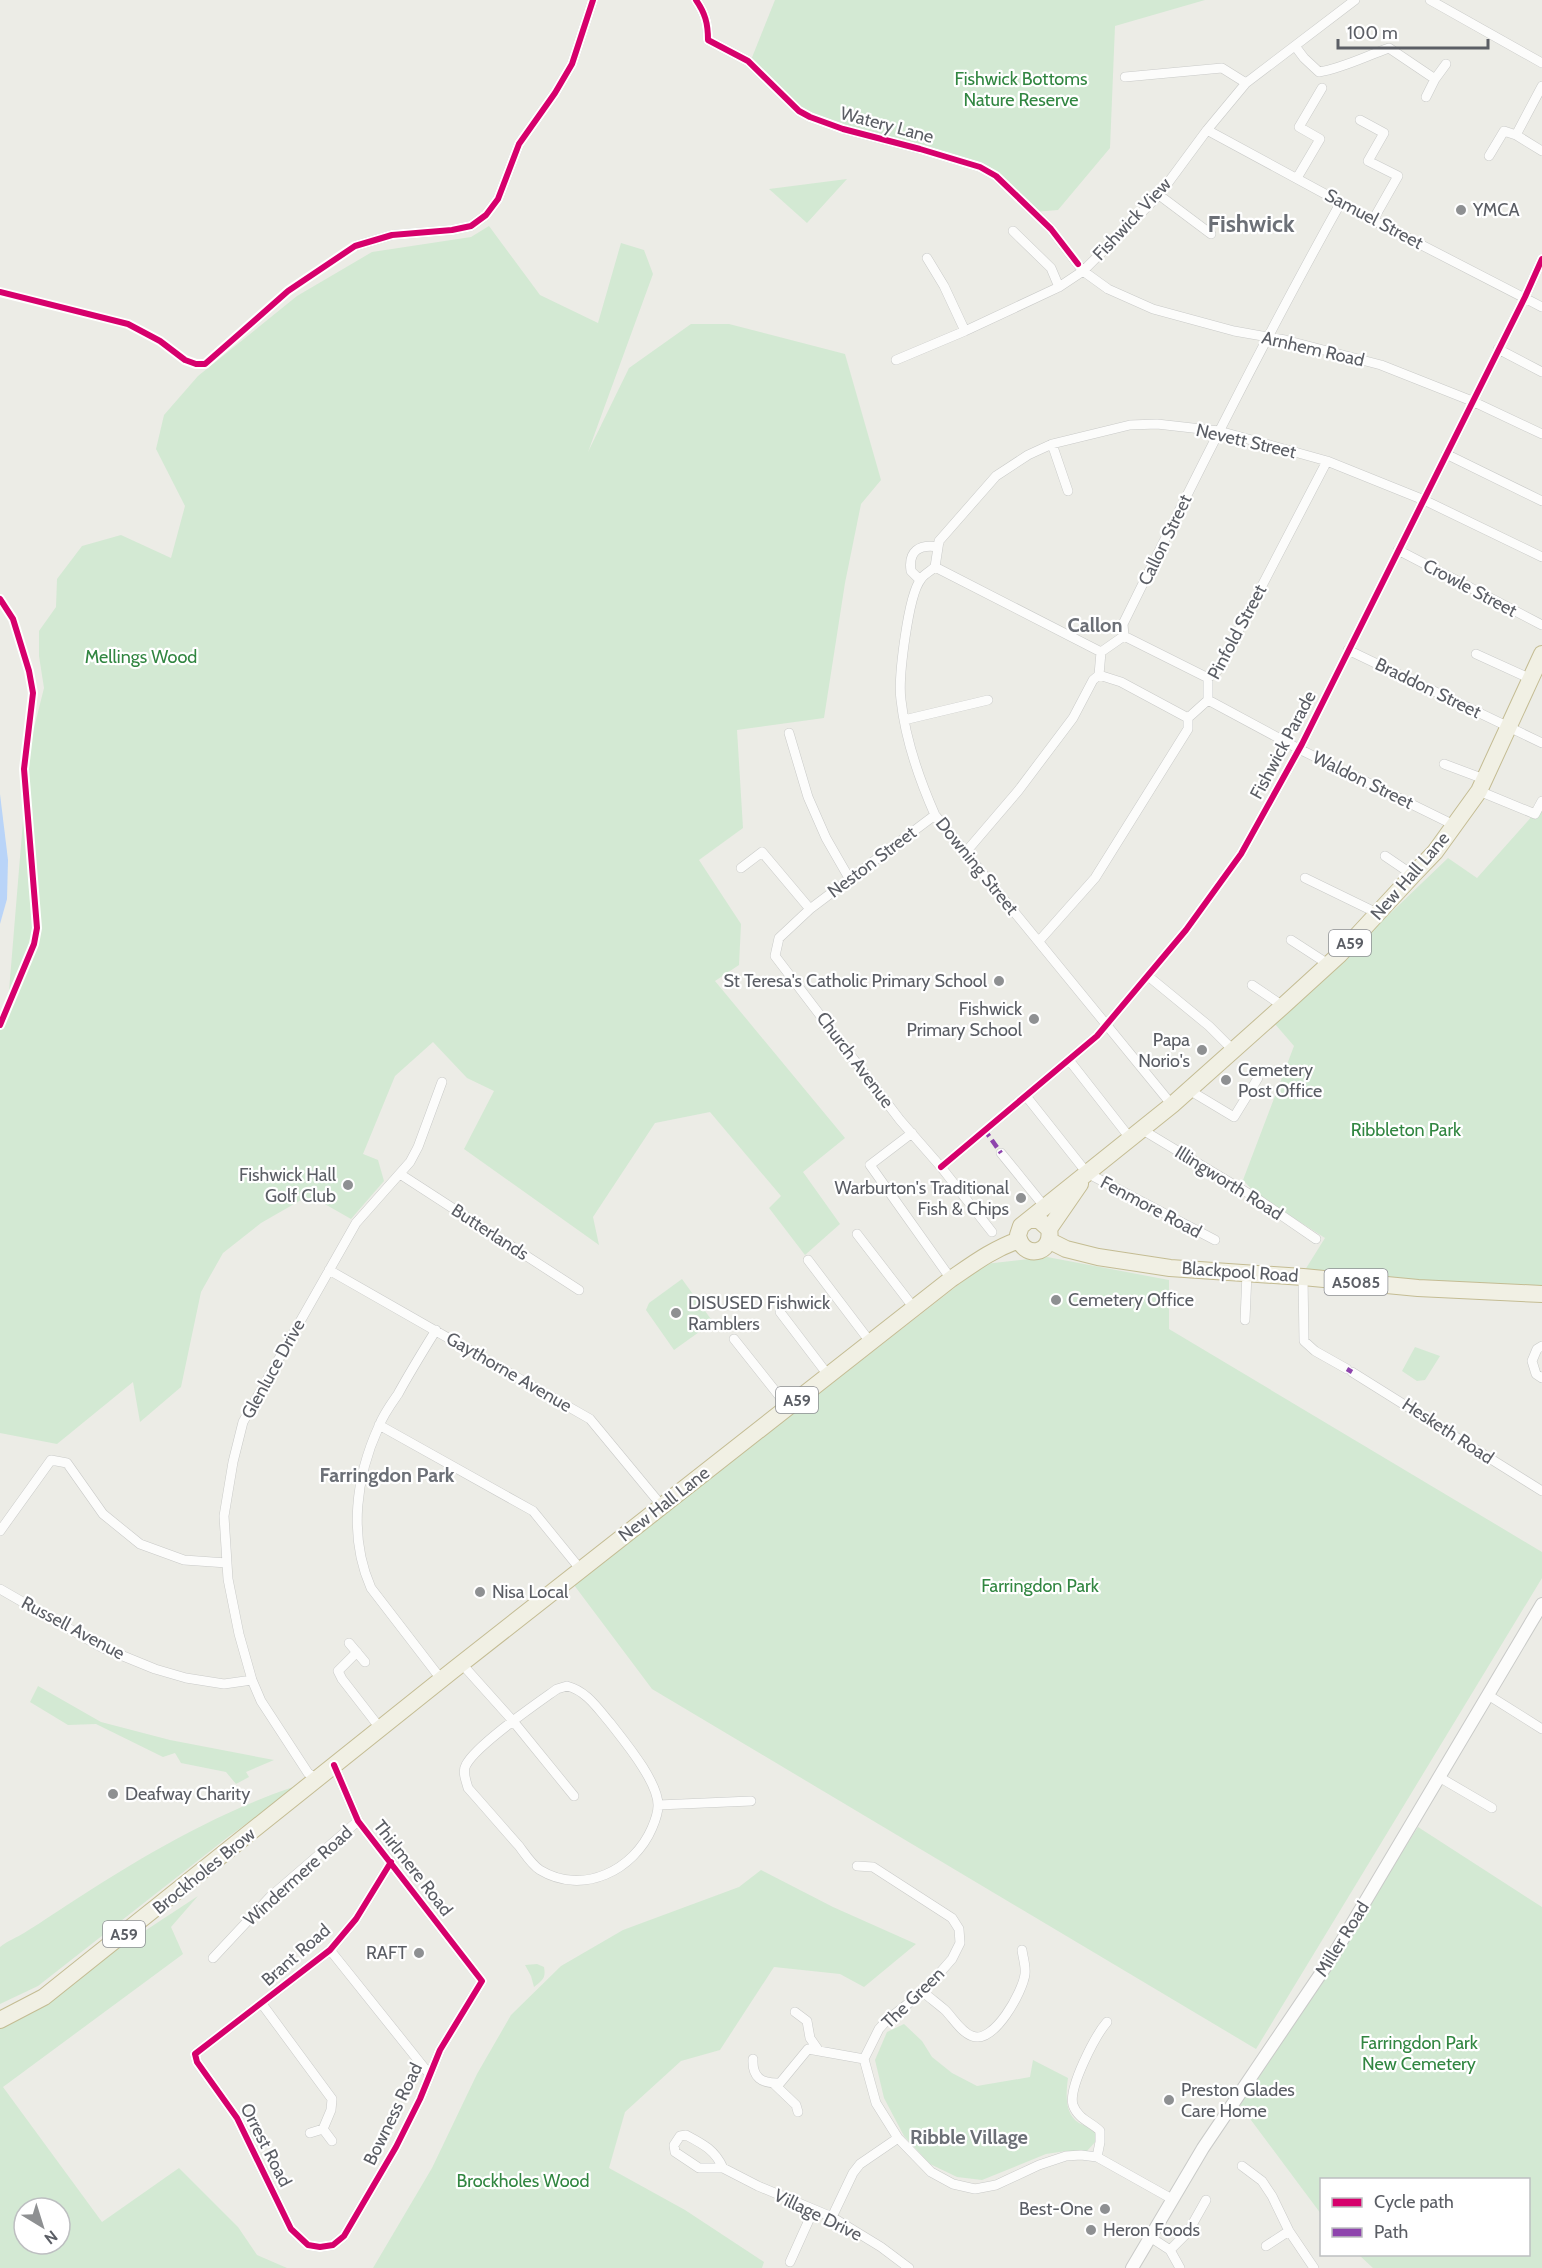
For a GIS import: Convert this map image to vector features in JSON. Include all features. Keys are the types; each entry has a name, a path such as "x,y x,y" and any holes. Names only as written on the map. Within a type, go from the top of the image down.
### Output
{"highway":[{"name":"New Hall Lane","path":"1043,1224 1088,1173 1172,1105 1328,964 1413,875 1454,825 1482,785 1541,660"},
{"name":"New Hall Lane","path":"1043,1224 1088,1173"},
{"name":"A59","path":"1043,1224 1042,1249 1033,1252 1024,1248 1019,1240 1020,1228 1043,1224"},
{"name":"Blackpool Road","path":"1043,1224 1066,1249 1098,1257 1170,1268 1303,1276 1418,1288 1542,1294"},
{"name":"New Hall Lane","path":"317,1779 461,1663 951,1279 979,1259 1019,1240"},
{"name":"Brockholes Brow","path":"0,2020 44,1997 317,1779"}],"street":[{"path":"355,246 392,235 452,230 471,226 486,215 498,199 519,144 555,93 572,64 593,0"},
{"name":"Watery Lane","path":"696,0 708,24 708,40 748,61 799,111 843,129 980,167 996,176 1051,229 1083,271"},
{"name":"Fishwick View","path":"896,360 1059,287 1083,271 1159,195 1207,130 1246,83 1355,0"},
{"path":"1430,0 1542,63"},
{"path":"1295,46 1319,72 1335,69 1389,48 1435,79"},
{"path":"1426,97 1446,64"},
{"path":"1125,77 1222,68 1246,83"},
{"path":"1516,135 1542,86"},
{"path":"1297,178 1320,139 1299,128 1322,88"},
{"path":"1360,120 1384,133 1368,161 1398,176 1373,220"},
{"name":"Samuel Street","path":"1207,130 1373,220 1542,307"},
{"path":"1489,156 1504,131 1542,150"},
{"path":"1159,195 1212,234"},
{"name":"Callon Street","path":"1124,636 1123,624 1266,337 1341,202"},
{"path":"1012,231 1051,268 1059,287"},
{"path":"927,258 944,286 965,331"},
{"name":"Fishwick Parade","path":"941,1167 1069,1060 1106,1025 1186,930 1241,854 1299,749 1542,259"},
{"name":"Arnhem Road","path":"1083,271 1108,289 1153,309 1234,332 1266,337 1381,365 1472,401 1542,434"},
{"path":"1498,349 1542,372"},
{"name":"Nevett Street","path":"935,567 939,540 996,476 1028,455 1052,444 1130,425 1156,424 1219,431 1326,461 1424,500 1542,557"},
{"path":"1052,444 1068,491"},
{"path":"1446,454 1542,501"},
{"name":"Pinfold Street","path":"1039,941 1095,878 1188,729 1188,718 1208,700 1208,678 1218,670 1326,461"},
{"path":"938,548 927,546 915,551 910,561 911,572 920,579 935,567 1101,652"},
{"name":"Crowle Street","path":"1398,550 1542,625"},
{"name":"Downing Street","path":"920,579 905,634 900,697 904,720 934,815 1172,1105"},
{"path":"1101,652 1124,636 1208,678"},
{"name":"Braddon Street","path":"1348,650 1542,743"},
{"path":"965,853 1018,791 1073,718 1093,680 1099,675 1101,652"},
{"path":"1476,654 1531,679"},
{"path":"1099,675 1121,682 1188,718"},
{"path":"904,720 987,700"},
{"name":"Waldon Street","path":"1208,700 1299,749 1454,825"},
{"path":"789,734 808,797 826,838 849,878"},
{"path":"1444,764 1535,814 1542,801"},
{"name":"Neston Street","path":"810,909 934,815"},
{"path":"741,868 762,852 810,909"},
{"path":"1385,856 1413,875"},
{"path":"1305,878 1377,914"},
{"name":"Church Avenue","path":"810,909 779,938 775,956 992,1232"},
{"path":"1291,940 1328,964"},
{"path":"1148,976 1209,1026 1233,1050"},
{"path":"1252,985 1283,1006"},
{"path":"1069,1060 1136,1133"},
{"path":"1189,1090 1234,1117 1258,1078"},
{"name":"Glenluce Drive","path":"317,1779 308,1773 261,1701 252,1680 239,1634 228,1579 224,1516 233,1462 243,1422 356,1223 400,1174 418,1148 442,1082"},
{"path":"1026,1096 1088,1173"},
{"path":"912,1133 870,1166 951,1279"},
{"name":"Illingworth Road","path":"1136,1133 1256,1198 1316,1239"},
{"path":"1001,1153 1043,1224"},
{"name":"Fenmore Road","path":"1088,1173 1215,1240"},
{"name":"Butterlands","path":"400,1174 579,1290"},
{"path":"857,1234 914,1308"},
{"path":"808,1260 871,1343"},
{"name":"Gaythorne Avenue","path":"329,1270 590,1419 663,1506"},
{"path":"1245,1320 1247,1273"},
{"name":"Hesketh Road","path":"1303,1276 1304,1341 1315,1351 1542,1491"},
{"path":"780,1312 828,1376"},
{"path":"436,1330 379,1425 363,1471 356,1510 359,1545 366,1576 380,1600 441,1679"},
{"path":"734,1339 788,1407"},
{"path":"1542,1346 1533,1354 1532,1361 1536,1374 1542,1378"},
{"path":"379,1425 533,1511 581,1570"},
{"path":"0,1531 51,1460 67,1463 104,1514 140,1544 184,1560 227,1563"},
{"name":"Russell Avenue","path":"0,1589 101,1647 155,1669 186,1678 224,1684 252,1680"},
{"name":"Miller Road","path":"1132,2268 1203,2148 1334,1954 1540,1612"},
{"path":"349,1643 365,1662"},
{"path":"357,1652 338,1671 380,1728"},
{"path":"461,1663 513,1721 574,1796"},
{"path":"567,1686 577,1689 588,1697 638,1757 658,1805 655,1821 641,1848 629,1862 611,1873 591,1880 558,1877 538,1870 468,1788 464,1775 465,1766 476,1751 513,1721 556,1689 567,1686"},
{"path":"1488,1695 1542,1729"},
{"name":"Thirlmere Road","path":"334,1766 358,1821 482,1981"},
{"path":"1439,1777 1492,1809"},
{"path":"658,1805 751,1801"},
{"name":"Windermere Road","path":"213,1958 270,1897 358,1821"},
{"name":"Brant Road","path":"200,2049 330,1950 365,1906 391,1862"},
{"name":"The Green","path":"857,1866 873,1867 952,1918 958,1929 960,1943 952,1959 923,1992 879,2029 864,2059"},
{"path":"330,1950 430,2075"},
{"path":"923,1992 946,2011 965,2032 973,2037 985,2036 995,2028 1017,1997 1026,1971 1022,1950"},
{"name":"Bowness Road","path":"320,2247 333,2245 344,2236 396,2147 440,2050 482,1981"},
{"path":"262,2004 332,2099 323,2129"},
{"path":"795,2013 807,2021 810,2038 819,2051"},
{"path":"1097,2157 1100,2132 1078,2113 1073,2105 1072,2092 1076,2078 1100,2030 1107,2022"},
{"name":"Orrest Road","path":"200,2049 195,2054 195,2058 237,2118 291,2229 308,2245 320,2247"},
{"path":"753,2059 752,2071 756,2076 762,2081 773,2084 780,2083 808,2049 864,2059 876,2103 898,2138 931,2172 953,2184 975,2189 996,2185 1039,2165 1066,2156 1097,2157 1172,2199"},
{"path":"773,2084 796,2105 798,2112"},
{"path":"310,2133 323,2129"},
{"path":"323,2129 332,2142"},
{"name":"Village Drive","path":"723,2168 712,2149 686,2135 680,2136 674,2145 675,2152 699,2168 723,2168 813,2211 831,2217 880,2247 905,2267"},
{"path":"831,2217 853,2173 860,2164 898,2138"},
{"path":"1242,2166 1262,2181 1289,2231 1314,2268"},
{"path":"1170,2250 1188,2232 1206,2200"},
{"path":"790,2262 813,2211"},
{"path":"1266,2246 1289,2231"},
{"path":"1150,2236 1170,2250 1180,2268"}],"green space":[{"name":"Fishwick Bottoms Nature Reserve","path":"775,0 1205,0 1115,26 1110,148 1058,210 1034,212 996,176 799,111 749,65"},
{"path":"847,179 807,223 769,189"},
{"name":"Mellings Wood","path":"489,226 540,295 598,323 621,243 644,250 653,274 588,452 629,368 691,324 729,324 845,354 881,480 861,504 845,583 824,718 737,730 743,828 699,860 741,924 739,965 715,981 845,1138 803,1172 840,1224 805,1255 769,1208 781,1196 710,1112 655,1123 593,1217 599,1245 464,1149 494,1091 467,1078 433,1042 395,1076 363,1154 378,1160 384,1181 351,1219 316,1199 301,1200 261,1223 223,1253 201,1292 181,1387 140,1422 133,1382 57,1444 0,1433 0,1015 9,991 29,748 44,688 39,656 39,631 56,607 57,579 82,546 121,535 171,558 185,506 156,449 164,415 198,376 297,296 372,252 471,237"},
{"name":"Ribbleton Park","path":"1542,805 1542,1287 1342,1276 1305,1270 1325,1238 1255,1193 1243,1180 1294,1046 1275,1024 1448,858 1477,878"},
{"name":"Farringdon Park","path":"1047,1257 1169,1280 1169,1329 1542,1552 1542,1578 1256,2049 652,1689 574,1585 985,1264"},
{"name":"DISUSED Fishwick Ramblers","path":"682,1279 713,1322 674,1350 646,1310 649,1303"},
{"path":"1415,1347 1440,1356 1425,1380 1417,1381 1402,1371"},
{"path":"38,1686 101,1722 170,1740 274,1760 246,1772 249,1777 236,1784 226,1772 181,1763 175,1753 163,1757 96,1724 68,1725 30,1702"},
{"path":"293,1787 286,1795 228,1837 38,1986 0,2004 0,1947 170,1842 230,1812"},
{"name":"Farringdon Park New Cemetery","path":"1418,1827 1542,1907 1542,2268 1373,2268 1360,2256 1530,2256 1530,2178 1320,2178 1320,2213 1239,2104"},
{"name":"Brockholes Wood","path":"761,1870 833,1907 916,1944 864,1987 840,1974 774,1967 720,2050 681,2061 625,2112 609,2168 685,2210 764,2262 762,2268 373,2268 432,2168 477,2074 511,2015 561,1966 623,1930 739,1887"},
{"path":"198,1896 171,1927 183,1954 3,2087 102,2222 179,2168 238,2227 257,2255 287,2268 0,2268 0,2019 44,1997"},
{"path":"537,1964 544,1967 545,1974 534,1987 525,1965"},
{"path":"904,2024 922,2041 932,2057 952,2073 977,2086 1030,2077 1033,2060 1068,2078 1068,2109 1079,2123 1096,2131 1096,2141 1087,2151 1046,2154 982,2180 957,2177 930,2164 904,2136 884,2098 875,2060 887,2032"}],"water":[{"path":"0,794 8,860 7,899 0,924"}],"marked path":[{"path":"984,1129 1001,1153"},
{"path":"1347,1369 1352,1372"}],"cycle path":[{"path":"0,292 128,324 160,341 185,360 205,364 288,291 355,246 392,235 452,230 471,226 486,215 498,199 519,144 555,93 572,64 593,0"},
{"path":"696,0 705,18 708,40 748,61 799,111 843,129 980,167 996,176 1051,229 1078,264"},
{"path":"941,1167 1097,1036 1186,930 1241,854 1302,744 1542,259"},
{"path":"0,599 13,619 29,671 33,693 24,769 37,928 34,944 0,1025"},
{"path":"334,1765 358,1821 482,1981 440,2050 420,2099 396,2147 344,2236 333,2245 320,2247 308,2245 291,2229 237,2118 197,2062 195,2054 330,1950 356,1919 391,1862"}],"place":[{"name":"YMCA","path":"1461,210"},
{"name":"St Teresa's Catholic Primary School","path":"999,981"},
{"name":"Fishwick Primary School","path":"1034,1019"},
{"name":"Papa Norio's","path":"1202,1050"},
{"name":"Cemetery Post Office","path":"1226,1080"},
{"name":"Fishwick Hall Golf Club","path":"348,1185"},
{"name":"Warburton's Traditional Fish & Chips","path":"1021,1198"},
{"name":"Cemetery Office","path":"1056,1300"},
{"name":"DISUSED Fishwick Ramblers","path":"676,1313"},
{"name":"Nisa Local","path":"480,1592"},
{"name":"Deafway Charity","path":"113,1794"},
{"name":"RAFT","path":"419,1953"},
{"name":"Preston Glades Care Home","path":"1169,2100"},
{"name":"Best-One","path":"1105,2209"},
{"name":"Heron Foods","path":"1091,2230"}],"district":[{"name":"Fishwick","path":"1251,223"},
{"name":"Callon","path":"1095,625"},
{"name":"Farringdon Park","path":"387,1475"},
{"name":"Ribble Village","path":"969,2137"}]}
